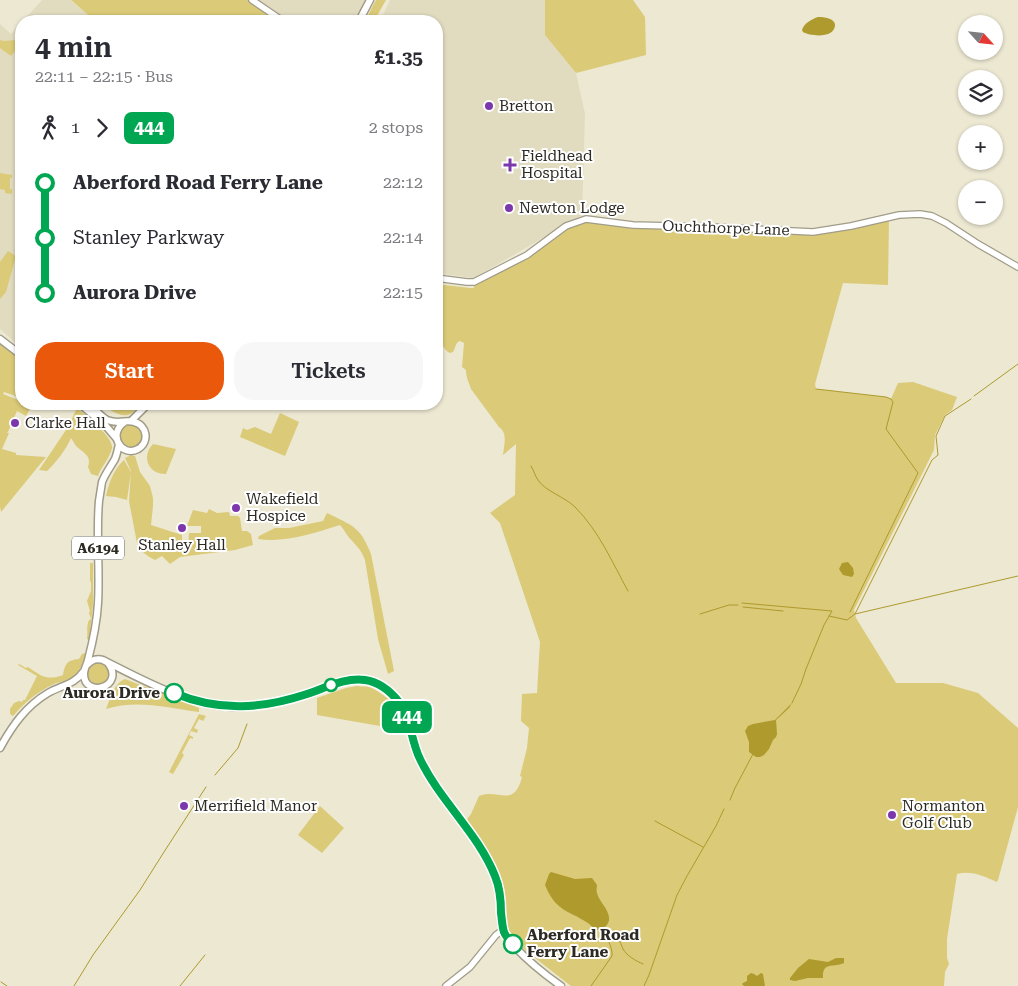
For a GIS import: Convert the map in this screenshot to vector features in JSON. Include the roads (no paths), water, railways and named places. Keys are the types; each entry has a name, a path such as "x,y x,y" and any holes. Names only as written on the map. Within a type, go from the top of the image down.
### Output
{"main road":[{"path":"362,15 370,0"},
{"path":"0,338 15,350"},
{"path":"87,410 105,425 122,447 130,450"},
{"path":"96,410 105,418 116,422 139,424 142,427"},
{"path":"114,460 143,444 146,435 141,420 143,410"},
{"name":"A6194","path":"85,668 94,638 98,604 99,500 102,483 114,460 119,427 143,410"},
{"name":"A6194","path":"94,638 97,653 106,661 113,672 112,679"},
{"path":"0,748 11,729 27,709 48,693 78,679 85,668 93,660 97,659 106,661 186,698 207,704 233,707 274,703 342,682 367,680 375,683 394,696 405,711 419,758 432,782 480,847 492,868 500,892 503,930 506,936 527,960 561,986"},
{"path":"85,668 84,678 89,685"},
{"path":"68,685 80,684 97,688 104,687 112,679 124,674 133,674"}],"street":[{"path":"252,0 274,15"},
{"name":"Ouchthorpe Lane","path":"443,279 474,282 527,255 566,226 586,219 633,225 814,232 899,215 920,214 932,216 946,223 1018,267"},
{"path":"446,986 470,966 496,935 503,930"}],"waterway":[{"path":"974,396 1018,364"},
{"path":"816,389 891,399 893,402 886,429 918,473 850,612"},
{"path":"855,614 932,460 938,455 936,436 945,416 971,399"},
{"path":"531,466 541,484 571,503 584,516 604,547 628,591"},
{"path":"829,616 847,620 855,614 1018,576"},
{"path":"742,603 832,611 824,625 792,703"},
{"path":"700,614 729,605 738,605"},
{"path":"743,607 783,611"},
{"path":"215,775 238,748 247,724"},
{"path":"730,800 753,754"},
{"path":"74,986 93,955 140,890 206,787"},
{"path":"644,986 677,895 724,809"},
{"path":"655,821 703,847"},
{"path":"591,986 612,956 605,928"},
{"path":"614,930 625,952 643,964"},
{"path":"180,986 205,955"},
{"path":"1,982 7,986"}],"place":[{"name":"Bretton","path":"489,106"},
{"name":"Fieldhead Hospital","path":"510,165"},
{"name":"Newton Lodge","path":"509,208"},
{"name":"Clarke Hall","path":"15,423"},
{"name":"Wakefield Hospice","path":"236,508"},
{"name":"Stanley Hall","path":"182,528"},
{"name":"Aurora Drive","path":"174,693"},
{"name":"Merrifield Manor","path":"184,806"},
{"name":"Normanton Golf Club","path":"892,815"},
{"name":"Aberford Road Ferry Lane","path":"513,944"}]}
